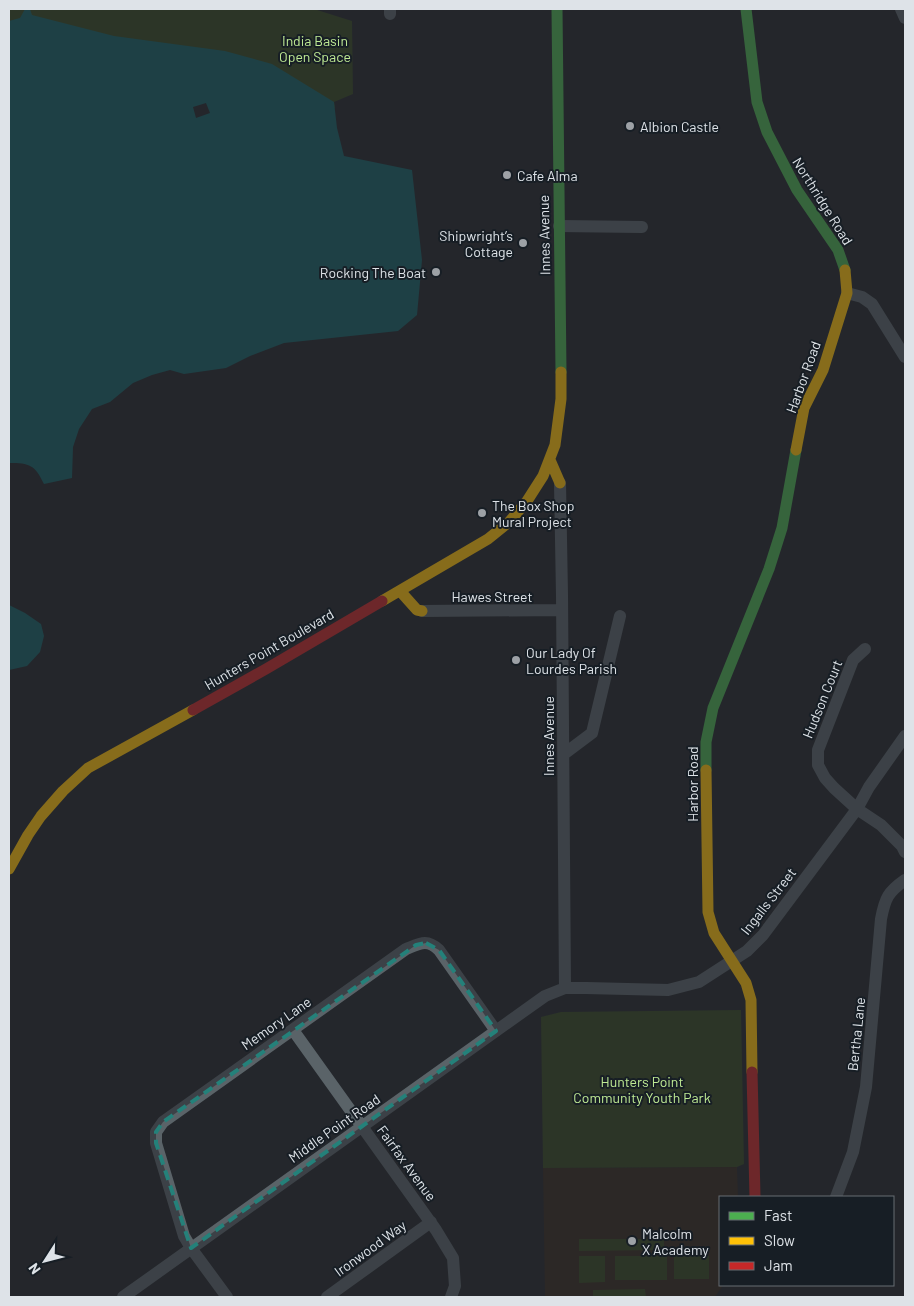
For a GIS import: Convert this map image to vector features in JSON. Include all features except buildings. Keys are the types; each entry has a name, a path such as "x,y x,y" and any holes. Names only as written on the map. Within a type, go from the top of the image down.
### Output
{"street":[{"name":"Innes Avenue","path":"550,460 557,434 561,399 557,9"},
{"name":"Northridge Road","path":"746,9 757,102 767,132 796,190 838,250 846,273 847,294"},
{"path":"901,9 905,18"},
{"path":"559,226 642,227"},
{"path":"847,294 862,297 872,304 905,357"},
{"name":"Harbor Road","path":"755,1196 751,1000 746,983 714,933 708,912 706,742 714,708 769,569 782,528 804,408 823,370 847,294"},
{"path":"550,460 560,483"},
{"name":"Hunters Point Boulevard","path":"9,869 41,816 66,787 88,768 266,669 488,539 510,522 528,500 540,482 550,460"},
{"name":"Innes Avenue","path":"560,483 565,988"},
{"path":"400,591 417,610 422,611"},
{"name":"Hawes Street","path":"422,611 562,610"},
{"path":"564,754 592,733 620,616"},
{"name":"Hudson Court","path":"866,650 853,660 818,750 818,765 825,778 834,788 857,809 881,825 902,846 905,852"},
{"name":"Ingalls Street","path":"565,988 668,990 699,982 747,950 763,935 857,809 869,787 905,736"},
{"name":"Bertha Lane","path":"836,1196 853,1152 866,1087 884,903 889,894 905,880"},
{"name":"Memory Lane","path":"227,1297 184,1236 156,1143 156,1132 163,1122 406,949 426,943 433,944 439,950 496,1032"},
{"name":"Middle Point Road","path":"123,1297 545,996 565,988"},
{"name":"Fairfax Avenue","path":"293,1030 431,1222 453,1258 456,1286 451,1297"},
{"name":"Ironwood Way","path":"327,1297 431,1222"}],"highlighted area":[{"path":"426,943 439,950 496,1031 191,1248 156,1143 156,1132 163,1122 416,945"}],"shaded area":[{"name":"Malcolm X Academy","path":"737,1167 738,1196 719,1196 719,1286 722,1286 715,1297 545,1297 543,1168"}],"green space":[{"name":"India Basin Open Space","path":"9,9 314,9 352,21 353,94 334,102 335,108 9,79"},
{"name":"Hunters Point Community Youth Park","path":"741,1010 744,1164 737,1167 543,1168 541,1017 561,1012"},
{"path":"579,1239 664,1239 664,1250 579,1251"},
{"path":"579,1256 605,1256 605,1282 579,1283"},
{"path":"615,1256 667,1256 667,1280 615,1280"},
{"path":"674,1256 709,1256 709,1279 674,1279"},
{"path":"645,1289 646,1297 593,1297 593,1290"}],"water":[{"path":"25,9 30,9 32,15 114,36 225,51 272,64 334,102 337,128 344,156 412,170 422,260 417,315 398,331 284,343 250,356 226,368 184,374 170,370 133,383 110,402 92,409 79,429 73,447 72,478 44,484 38,473 31,466 9,463 9,21 20,18"},
{"path":"9,605 41,624 44,636 40,652 27,666 9,670"}],"pier":[{"path":"206,103 210,113 196,118 193,107"}],"traffic: fast":[{"path":"557,9 561,372"},
{"path":"746,9 757,102 767,132 797,190 838,250 845,270"},
{"path":"706,770 706,742 713,708 769,569 782,528 796,450"}],"traffic: slow":[{"path":"796,450 804,408 823,370 847,293 845,270"},
{"path":"382,601 488,539 509,522 527,501 543,476 555,445 561,399 561,372"},
{"path":"550,460 560,483"},
{"path":"400,591 417,610 422,611"},
{"path":"9,869 41,816 63,791 88,768 193,710"},
{"path":"706,770 708,912 714,933 746,983 751,1000 752,1072"}],"traffic: jam":[{"path":"193,710 382,601"},
{"path":"752,1072 755,1196"}],"place":[{"name":"Albion Castle","path":"630,126"},
{"name":"Cafe Alma","path":"507,175"},
{"name":"Shipwright’s Cottage","path":"523,243"},
{"name":"Rocking The Boat","path":"436,272"},
{"name":"The Box Shop Mural Project","path":"482,513"},
{"name":"Our Lady Of Lourdes Parish","path":"516,660"},
{"name":"Malcolm X Academy","path":"632,1241"}]}
